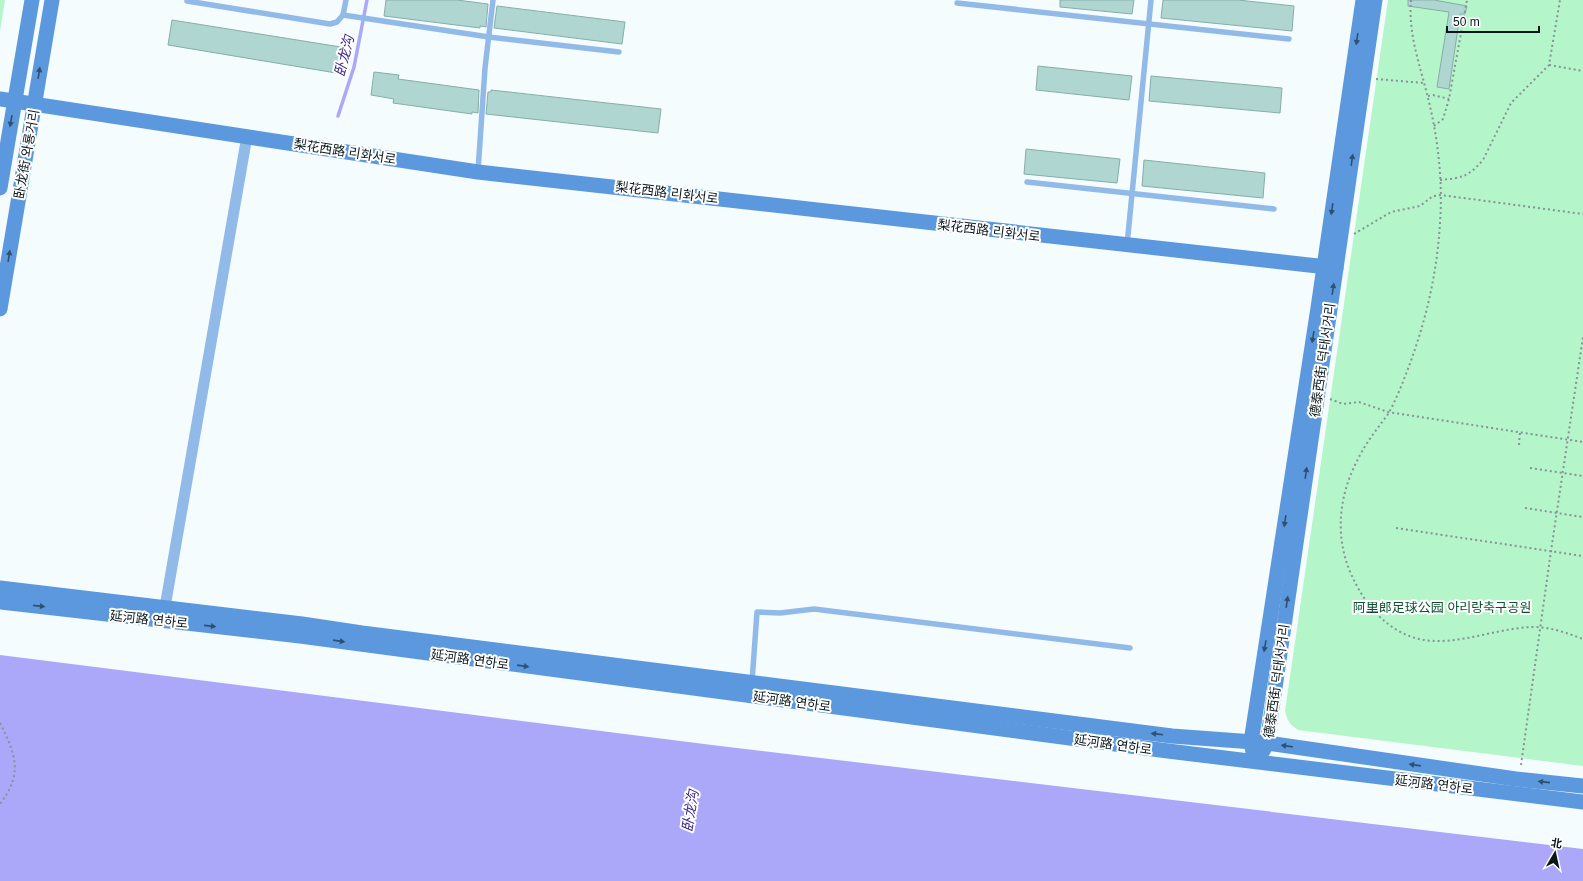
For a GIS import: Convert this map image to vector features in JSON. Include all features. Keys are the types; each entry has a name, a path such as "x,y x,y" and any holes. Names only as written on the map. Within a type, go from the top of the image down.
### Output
{"street":[{"name":"卧龙街 와룡거리","path":"0,188 7,100 32,0"},
{"name":"卧龙街 와룡거리","path":"0,309 52,0"},
{"name":"德泰西街 덕태서거리","path":"1256,762 1267,743 1330,268 1363,0"},
{"name":"德泰西街 덕태서거리","path":"1256,762 1250,742 1375,0"},
{"name":"梨花西路 리화서로","path":"7,100 478,172 1330,268"},
{"path":"165,607 247,136"},
{"name":"延河路 연하로","path":"0,588 165,607 1172,736 1267,743 1516,779 1583,786"},
{"name":"延河路 연하로","path":"0,602 300,636 1256,762 1583,802"}],"lane":[{"path":"188,1 330,24 338,22 344,15 346,0"},
{"path":"478,172 485,68 493,0"},
{"path":"1127,246 1151,0"},
{"path":"957,3 1289,39"},
{"path":"344,15 489,37 619,52"},
{"path":"1027,182 1274,209"},
{"path":"752,682 757,612 780,613 814,609 1130,648"}],"path":[{"path":"1410,0 1411,26 1418,65 1428,96 1434,126 1442,195 1437,255 1429,303 1406,375 1388,412 1374,432 1353,469 1340,518 1342,549 1350,572 1362,595 1382,618 1397,630 1414,638 1454,641 1515,629 1540,628 1562,631 1583,640"},
{"path":"1434,126 1443,119 1450,99 1467,0"},
{"path":"1440,180 1462,178 1477,167 1483,160 1510,103 1550,65 1560,0"},
{"path":"1550,65 1583,70"},
{"path":"1373,79 1424,83"},
{"path":"1428,96 1434,95 1450,99"},
{"path":"1350,236 1391,212 1420,206 1433,196 1442,195 1583,214"},
{"path":"1522,765 1550,551 1583,337"},
{"path":"1327,398 1343,404 1352,402 1366,404 1388,412 1583,442"},
{"path":"1518,445 1520,432"},
{"path":"1530,468 1583,476"},
{"path":"1525,508 1583,517"},
{"path":"1396,528 1583,556"},
{"path":"0,723 11,744 15,758 14,777 10,791 0,804"}],"green space":[{"path":"0,0 5,0 0,31"},
{"name":"阿里郎足球公园 아리랑축구공원","path":"1388,0 1583,0 1583,766 1298,730 1288,720 1285,711"}],"water":[{"path":"0,655 712,745 1583,849 1583,881 0,881"}],"building":[{"path":"386,0 457,0 488,4 486,27 480,26 480,28 384,16"},
{"path":"1060,0 1134,0 1132,14 1060,7"},
{"path":"1163,0 1238,0 1294,6 1292,31 1161,18"},
{"path":"1408,0 1434,0 1467,6 1465,14 1460,14 1449,89 1437,87 1449,12 1408,6"},
{"path":"497,6 625,22 622,44 494,28"},
{"path":"172,20 341,47 336,73 168,45"},
{"path":"1038,66 1132,76 1129,100 1036,90"},
{"path":"374,72 399,75 398,79 479,90 478,113 472,112 472,114 393,103 394,99 371,95"},
{"path":"1151,76 1282,88 1280,113 1149,101"},
{"path":"491,90 661,109 658,133 486,114 488,92 491,92"},
{"path":"1026,149 1120,159 1117,183 1024,174"},
{"path":"1144,160 1265,173 1263,198 1142,186"}],"waterway":[{"name":"卧龙沟","path":"338,116 354,67 367,0"}]}
